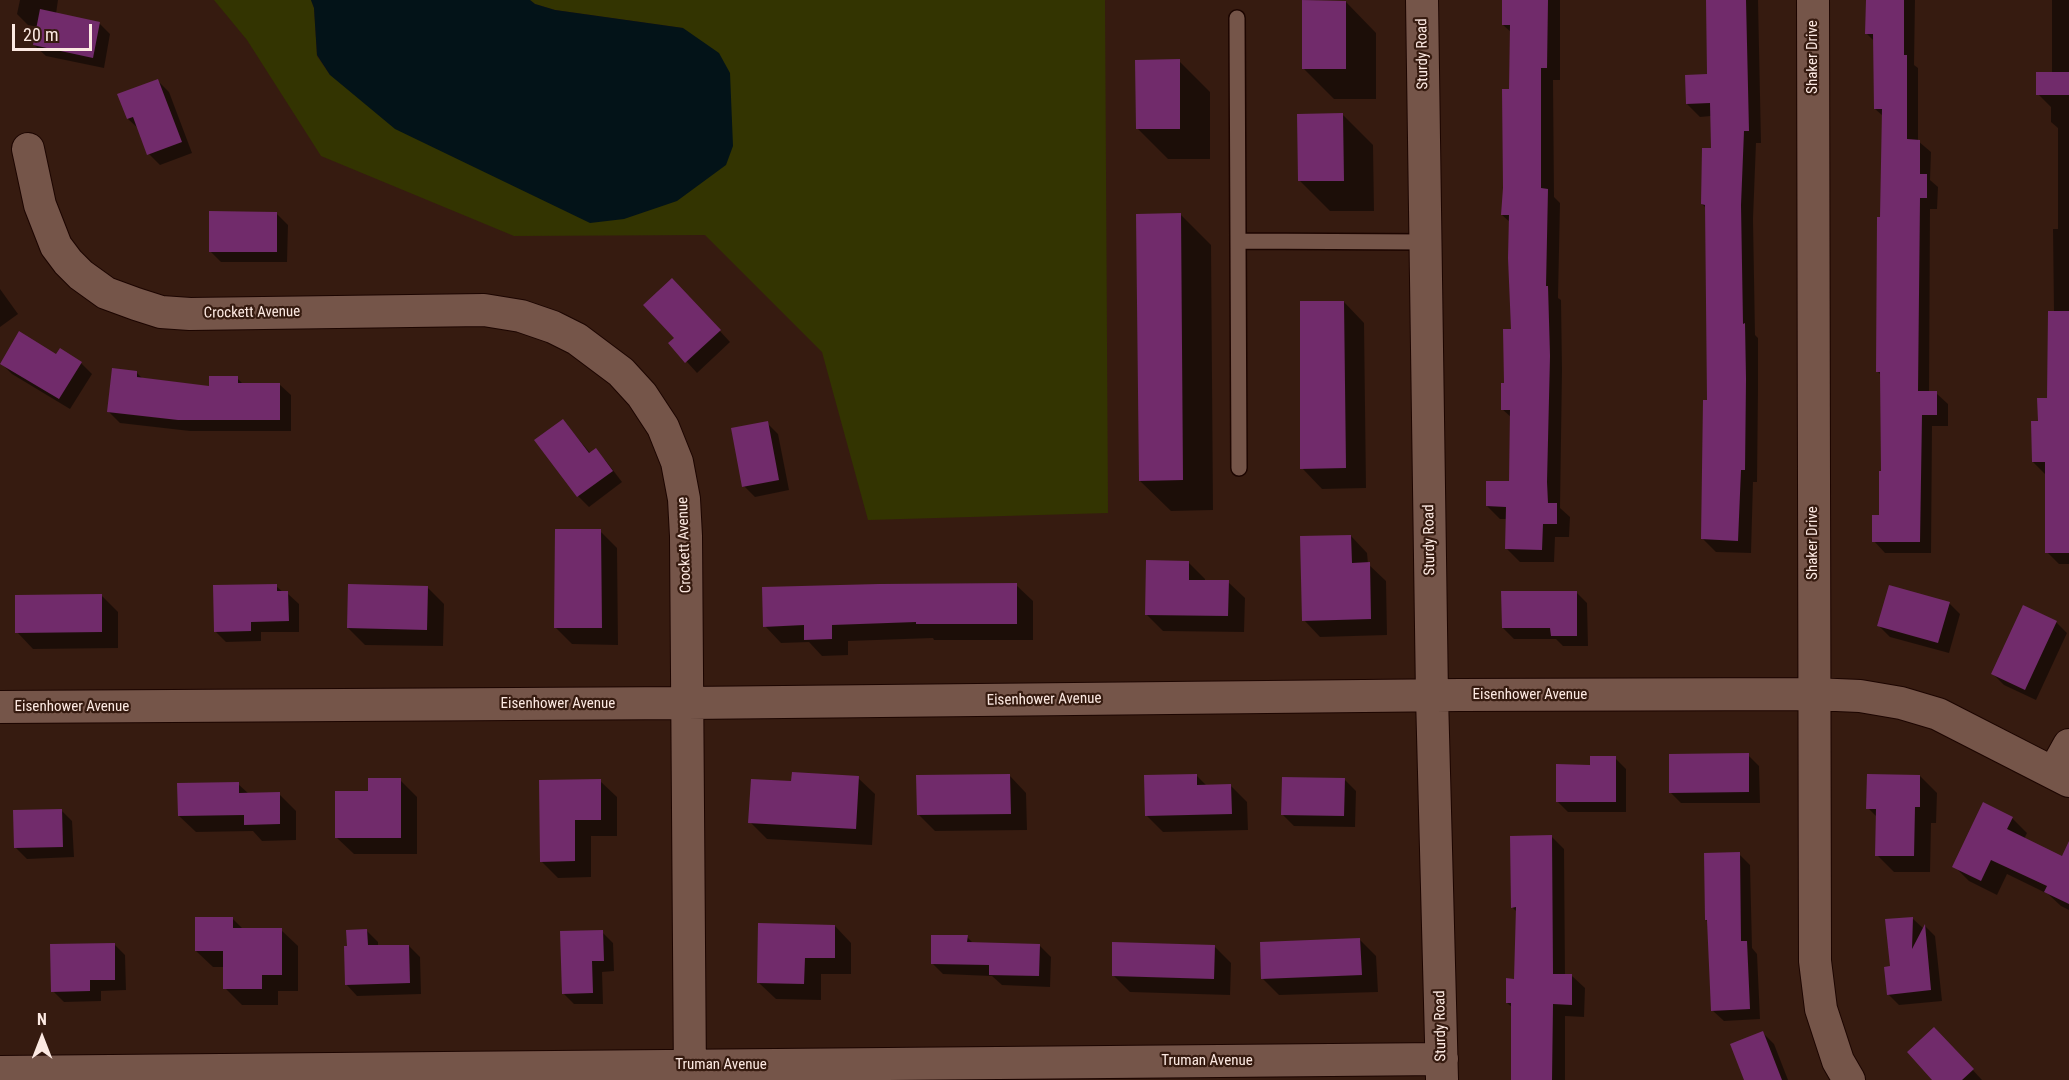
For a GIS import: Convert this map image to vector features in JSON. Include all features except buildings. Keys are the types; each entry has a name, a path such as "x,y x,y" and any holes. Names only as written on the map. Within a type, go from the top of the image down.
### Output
{"street":[{"name":"Sturdy Road","path":"1422,0 1432,696 1442,1070"},
{"name":"Shaker Drive","path":"1813,0 1815,961 1821,1009 1838,1061 1849,1080"},
{"name":"Crockett Avenue","path":"27,149 40,205 56,246 68,262 106,293 161,312 190,314 484,310 521,316 553,327 577,339 621,372 642,395 663,428 676,462 684,499 688,704 690,1073"},
{"name":"Eisenhower Avenue","path":"0,707 688,704 1813,694 1870,697 1938,714 2061,777"},
{"path":"2061,777 2069,745"},
{"name":"Truman Avenue","path":"0,1072 690,1073 1442,1070"}],"lane":[{"path":"1237,18 1239,468"},
{"path":"1238,241 1426,242"}],"shaded area":[{"path":"214,0 311,0 314,8 317,56 330,75 683,28 555,10 535,4 530,0 1105,0 1108,513 868,520 822,352 705,235 514,236 321,156 247,40"},
{"path":"311,0 530,0 535,4 555,10 683,28 719,53 730,73 733,146 726,165 677,201 624,219 590,223 395,129 330,75 317,55 314,8"}]}
